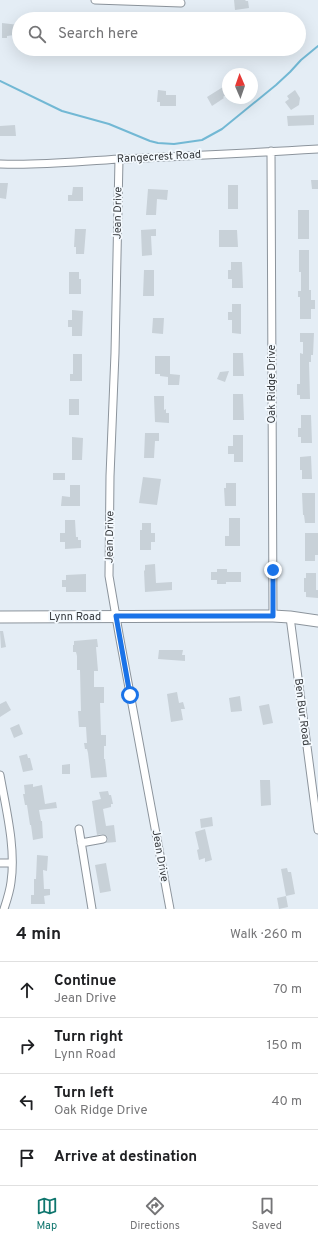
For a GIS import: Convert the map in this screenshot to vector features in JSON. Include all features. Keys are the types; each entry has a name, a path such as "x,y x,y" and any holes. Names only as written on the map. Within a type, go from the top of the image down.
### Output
{"main road":[{"name":"Lynn Road","path":"0,617 273,616 318,621"}],"street":[{"path":"96,0 181,2"},
{"name":"Rangecrest Road","path":"0,164 52,164 119,159 318,149"},
{"name":"Oak Ridge Drive","path":"271,151 273,616"},
{"name":"Jean Drive","path":"119,159 115,353 110,476 110,576 170,909"},
{"name":"Ben Bur Road","path":"290,617 318,830"},
{"path":"0,775 12,862 11,882 4,909"},
{"path":"79,829 92,909"},
{"path":"81,843 103,839"},
{"path":"0,863 12,862"}],"building":[{"path":"234,0 248,1 249,8 235,10"},
{"path":"2,23 12,24 12,35 7,36 7,38 2,38"},
{"path":"222,88 222,99 212,106 207,97"},
{"path":"158,90 166,91 166,95 176,95 176,106 160,106 160,102 157,102"},
{"path":"295,90 300,98 299,105 291,110 285,102 289,99 287,96"},
{"path":"314,115 314,125 288,126 287,116"},
{"path":"15,125 16,136 0,136 0,126"},
{"path":"311,180 318,180 318,189 312,189"},
{"path":"0,183 8,183 6,199 0,198"},
{"path":"228,185 238,185 238,209 228,209"},
{"path":"73,187 83,187 83,201 68,201 68,195 72,195"},
{"path":"148,189 168,190 167,200 157,199 156,215 146,215"},
{"path":"298,210 309,210 309,239 298,239"},
{"path":"75,229 86,229 84,254 76,254 76,247 74,247"},
{"path":"156,229 156,236 151,236 152,255 142,256 141,230"},
{"path":"219,230 237,230 238,247 219,247"},
{"path":"299,250 309,250 309,290 311,290 311,300 315,300 315,309 311,309 311,319 300,319 300,297 298,297 298,291 301,291 301,272 299,272"},
{"path":"231,262 242,262 243,288 232,288 232,279 228,279 228,270 231,270"},
{"path":"144,270 154,270 154,296 143,296"},
{"path":"69,272 79,272 79,279 81,279 81,294 69,294"},
{"path":"232,304 241,304 241,334 232,333 232,320 228,320 228,312 232,312"},
{"path":"72,310 83,311 82,336 72,336 72,327 68,327 68,320 72,320"},
{"path":"153,318 164,318 163,334 152,333"},
{"path":"300,333 314,333 313,355 311,355 311,362 309,362 310,399 300,399 300,395 297,395 297,384 300,384 300,353 303,354 303,342 300,342"},
{"path":"233,353 243,353 244,376 233,376"},
{"path":"73,354 82,354 82,381 70,381 70,374 73,374"},
{"path":"155,356 170,356 170,374 180,375 179,385 168,385 168,377 155,374"},
{"path":"229,371 225,382 217,379 220,372"},
{"path":"233,394 243,394 244,420 233,420"},
{"path":"154,396 164,396 164,410 166,409 166,413 169,413 169,423 155,422"},
{"path":"69,399 79,399 79,415 69,415"},
{"path":"301,415 311,415 312,443 301,443 301,437 298,437 298,428 301,428"},
{"path":"145,433 159,433 159,441 155,441 154,458 144,458"},
{"path":"233,435 243,435 243,462 234,462 234,454 228,454 228,446 233,446"},
{"path":"72,437 83,438 82,460 72,460"},
{"path":"311,456 312,479 302,479 300,457"},
{"path":"53,473 65,473 65,480 53,480"},
{"path":"143,477 161,479 157,505 139,503"},
{"path":"226,483 236,483 236,506 225,506 224,488 226,488"},
{"path":"70,485 80,485 80,506 61,506 62,496 70,497"},
{"path":"302,493 315,493 315,523 305,523"},
{"path":"229,518 240,518 240,546 225,546 225,536 229,536"},
{"path":"65,520 75,520 76,537 78,537 78,540 81,540 81,548 65,549 65,542 60,542 60,533 65,533"},
{"path":"142,523 151,523 151,533 155,533 155,542 151,542 151,550 140,550 140,530 142,530"},
{"path":"305,533 318,533 318,555 315,555 315,561 305,561"},
{"path":"155,564 156,583 172,582 172,590 145,592 145,565"},
{"path":"217,569 227,569 227,572 241,572 241,582 226,582 226,584 217,584 217,580 211,580 211,572 217,572"},
{"path":"306,573 316,573 316,590 318,590 318,598 306,597 306,592 304,592 304,578 306,578"},
{"path":"86,574 86,592 66,592 66,587 62,587 62,580 66,580 66,575"},
{"path":"0,631 3,631 6,647 1,648"},
{"path":"97,639 98,647 96,647 98,671 94,671 94,687 104,687 104,703 100,703 101,735 106,735 104,759 107,777 91,778 88,753 87,749 85,749 84,743 87,743 86,727 79,727 78,711 81,711 80,670 77,670 77,656 76,652 73,652 73,645 74,641"},
{"path":"159,650 183,650 182,655 185,655 185,661 158,659"},
{"path":"177,692 179,703 183,702 185,709 181,709 183,720 171,722 167,694"},
{"path":"240,696 242,711 231,712 229,698"},
{"path":"6,701 11,710 0,717 0,704"},
{"path":"269,704 273,723 263,725 259,706"},
{"path":"19,724 23,734 14,738 10,728"},
{"path":"27,754 28,758 30,758 33,770 23,772 19,756"},
{"path":"70,764 70,774 62,774 62,765"},
{"path":"260,780 270,780 271,805 261,806"},
{"path":"33,784 33,787 42,785 45,804 56,802 57,808 39,810 42,821 43,838 33,840 27,805 25,805 23,794 25,794 24,785"},
{"path":"108,791 109,795 111,795 113,804 111,804 111,807 103,809 106,826 114,825 116,842 105,843 108,840 107,836 102,834 97,835 92,801 101,799 99,792"},
{"path":"212,817 213,826 201,828 200,819"},
{"path":"205,829 212,860 205,862 205,858 199,860 197,850 199,849 195,832"},
{"path":"37,855 48,856 47,871 43,870 44,889 50,889 50,895 44,896 45,904 31,904 31,895 34,895 34,879 36,879"},
{"path":"106,863 111,891 100,893 95,865"},
{"path":"287,868 288,872 291,872 295,894 286,896 281,869"},
{"path":"286,896 288,907 279,909 277,898"}],"waterway":[{"path":"306,56 318,46"},
{"path":"0,81 62,111 109,124 150,141 174,144 202,140 222,129 276,85 306,56"}],"route":[{"path":"130,695 116,616 273,616 273,570"}]}
